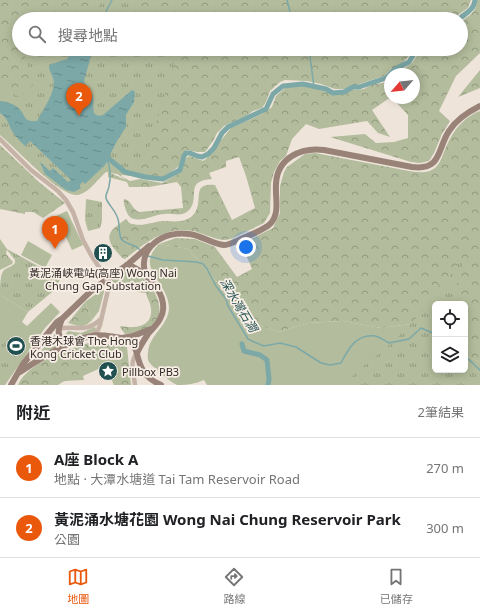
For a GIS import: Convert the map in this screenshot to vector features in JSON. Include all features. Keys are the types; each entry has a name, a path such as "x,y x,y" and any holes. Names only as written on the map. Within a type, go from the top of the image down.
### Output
{"main road":[{"path":"11,385 23,364 57,322 91,291 144,253 153,243 171,235 186,233 218,243 228,244 267,227 272,222 275,214 278,173 290,157 303,150 312,149 415,168 430,165 438,158 444,140 451,128 463,116 480,106"},
{"path":"144,253 146,276"},
{"path":"127,265 133,266 146,276 158,289 164,304 160,319 136,352"},
{"path":"63,318 58,329 60,337 70,343"},
{"path":"19,373 70,343 90,336 121,338 133,336 153,328"},
{"path":"121,338 131,343 145,375 161,385"}],"street":[{"path":"0,139 31,170 66,200 73,212 90,255 105,276 108,283 108,290 101,319 98,329 90,336"},
{"path":"50,332 68,327 78,329 86,328 101,319"},
{"path":"135,385 132,362 136,352"}],"green space":[{"path":"0,0 471,0 468,8 462,12 12,12 12,56 70,56 44,109 0,101"},
{"path":"104,0 131,0 130,5 135,12 94,12"},
{"path":"477,0 480,0 480,53 456,76 439,111 450,121 429,161 420,163 411,162 330,137 365,134 376,143 394,142 408,138 408,115 398,104 420,104 420,68 405,68 412,63 417,56 468,56 468,17 476,8"},
{"path":"25,56 176,56 148,151 128,171 117,174 106,172 89,189 77,195 59,188 37,170 0,135 0,86 19,97 33,85"},
{"path":"94,56 409,56 402,64 393,68 384,68 384,76 344,89 335,89 307,81 285,80 280,82 270,91 262,108 224,126 217,133 205,152 187,150 184,152 178,167 161,179 121,176 130,181 140,179 162,183 182,171 185,160 188,157 190,156 203,161 231,128 262,114 272,107 276,96 285,88 292,86 306,86 337,95 352,90 364,89 373,84 383,83 384,102 372,110 390,137 378,133 367,121 319,129 306,124 292,139 286,156 280,161 274,172 271,183 270,213 264,223 231,239 224,240 194,231 172,231 156,237 125,259 120,256 112,245 109,236 110,233 126,219 131,224 141,225 160,221 181,221 190,218 196,212 200,190 202,187 207,185 215,185 232,220 255,208 239,157 226,161 226,167 209,173 212,179 203,180 195,186 193,204 187,212 181,214 160,214 141,219 132,218 129,216 125,208 124,199 129,201 134,209 139,212 183,208 181,187 177,182 149,187 129,187 127,182 108,177 108,172 126,180 116,173"},
{"path":"480,70 480,88 458,97"},
{"path":"480,111 480,362 468,356 468,301 432,301 432,310 426,322 381,328 343,321 308,323 279,332 255,324 188,249 159,244 176,238 195,239 215,247 237,277 252,269 242,245 273,228 280,213 280,186 284,172 287,167 305,154 315,153 409,171 428,171 434,169 438,164 456,129 471,115"},
{"path":"0,145 39,182 65,203 43,218 33,212 25,212 25,214 0,209"},
{"path":"86,199 102,202 102,221 100,228 88,231 85,220"},
{"path":"67,211 83,245 72,250 56,216"},
{"path":"0,239 7,249 6,254 13,262 0,270"},
{"path":"28,241 52,255 45,268 21,255"},
{"path":"159,244 188,249 255,324 279,332 308,323 343,321 381,328 426,322 432,354 432,373 468,373 468,356 480,362 480,385 207,385 204,380 188,384 175,384 154,368 149,362 148,358 149,346 166,320 169,307 164,290 151,268 150,261 152,253"},
{"path":"7,249 60,278 57,288 28,312 0,295 0,281 2,274 4,270 15,263 15,260"},
{"path":"467,256 458,275 458,301 432,301 432,373 468,373 468,356 472,362 480,366 480,385 344,385 361,368 394,341 421,313 427,299 435,289 449,278 464,257"},
{"path":"124,270 140,276 147,282 158,299 160,308 159,317 152,327 141,332 125,334 120,327 137,327 146,323 151,315 151,309 146,293 134,291 123,286 113,284 111,278"},
{"path":"103,289 104,292 99,311 92,320 85,302"},
{"name":"香港木球會 The Hong Kong Cricket Club","path":"0,295 28,312 22,322 27,326 51,303 60,312 45,328 5,385 0,385"},
{"path":"85,302 92,320 84,326 68,323"},
{"path":"95,327 96,329 93,331 80,337 67,338 64,336 68,331 81,333"},
{"path":"55,334 57,340 62,345 31,363"},
{"path":"0,339 19,351 0,383"},
{"path":"92,342 127,347 131,385 114,385 105,366 83,376 84,380 64,381 58,385 18,385 30,370 40,363 61,352"}],"water":[{"path":"69,56 91,56 84,81 93,96 94,113 96,115 103,115 132,90 135,92 134,102 126,115 126,127 105,165 85,184 83,182 79,185 81,188 74,192 66,190 45,174 40,162 50,171 53,168 68,182 71,180 30,141 25,146 15,135 6,119 0,113 0,101 16,106 27,120 37,121 52,93 54,80 49,69 49,65 67,59"}],"waterway":[{"path":"106,12 112,0"},
{"path":"287,0 290,12"},
{"path":"468,12 473,6 475,0"},
{"path":"310,56 314,87"},
{"path":"108,158 125,172 145,177 163,179 180,170 186,153 202,157 208,154 214,148 222,133 228,127 266,109 273,94 283,86 303,84 326,89 333,93 344,92 353,87 359,87 386,78 395,69 409,62 413,56"},
{"name":"深水灣石澗","path":"107,159 110,176 106,198 119,221 122,240 140,250"},
{"name":"深水灣石澗","path":"148,256 163,260 197,262 203,264 216,286 226,299 228,306 248,339 264,346 280,343 296,347 321,363 330,365 341,363 354,343 363,337 375,336 389,343 409,339 421,328 432,333"},
{"path":"242,344 244,351 260,355 267,360 269,379 268,385"},
{"name":"深水灣石澗","path":"468,359 480,370"}],"place":[{"name":"黃泥涌水塘花園 Wong Nai Chung Reservoir Park","path":"79,116"},
{"name":"A座 Block A","path":"55,249"},
{"name":"黃泥涌峽電站(高座) Wong Nai Chung Gap Substation","path":"103,253"},
{"name":"香港木球會 The Hong Kong Cricket Club","path":"16,346"},
{"name":"Pillbox PB3","path":"108,371"}]}
